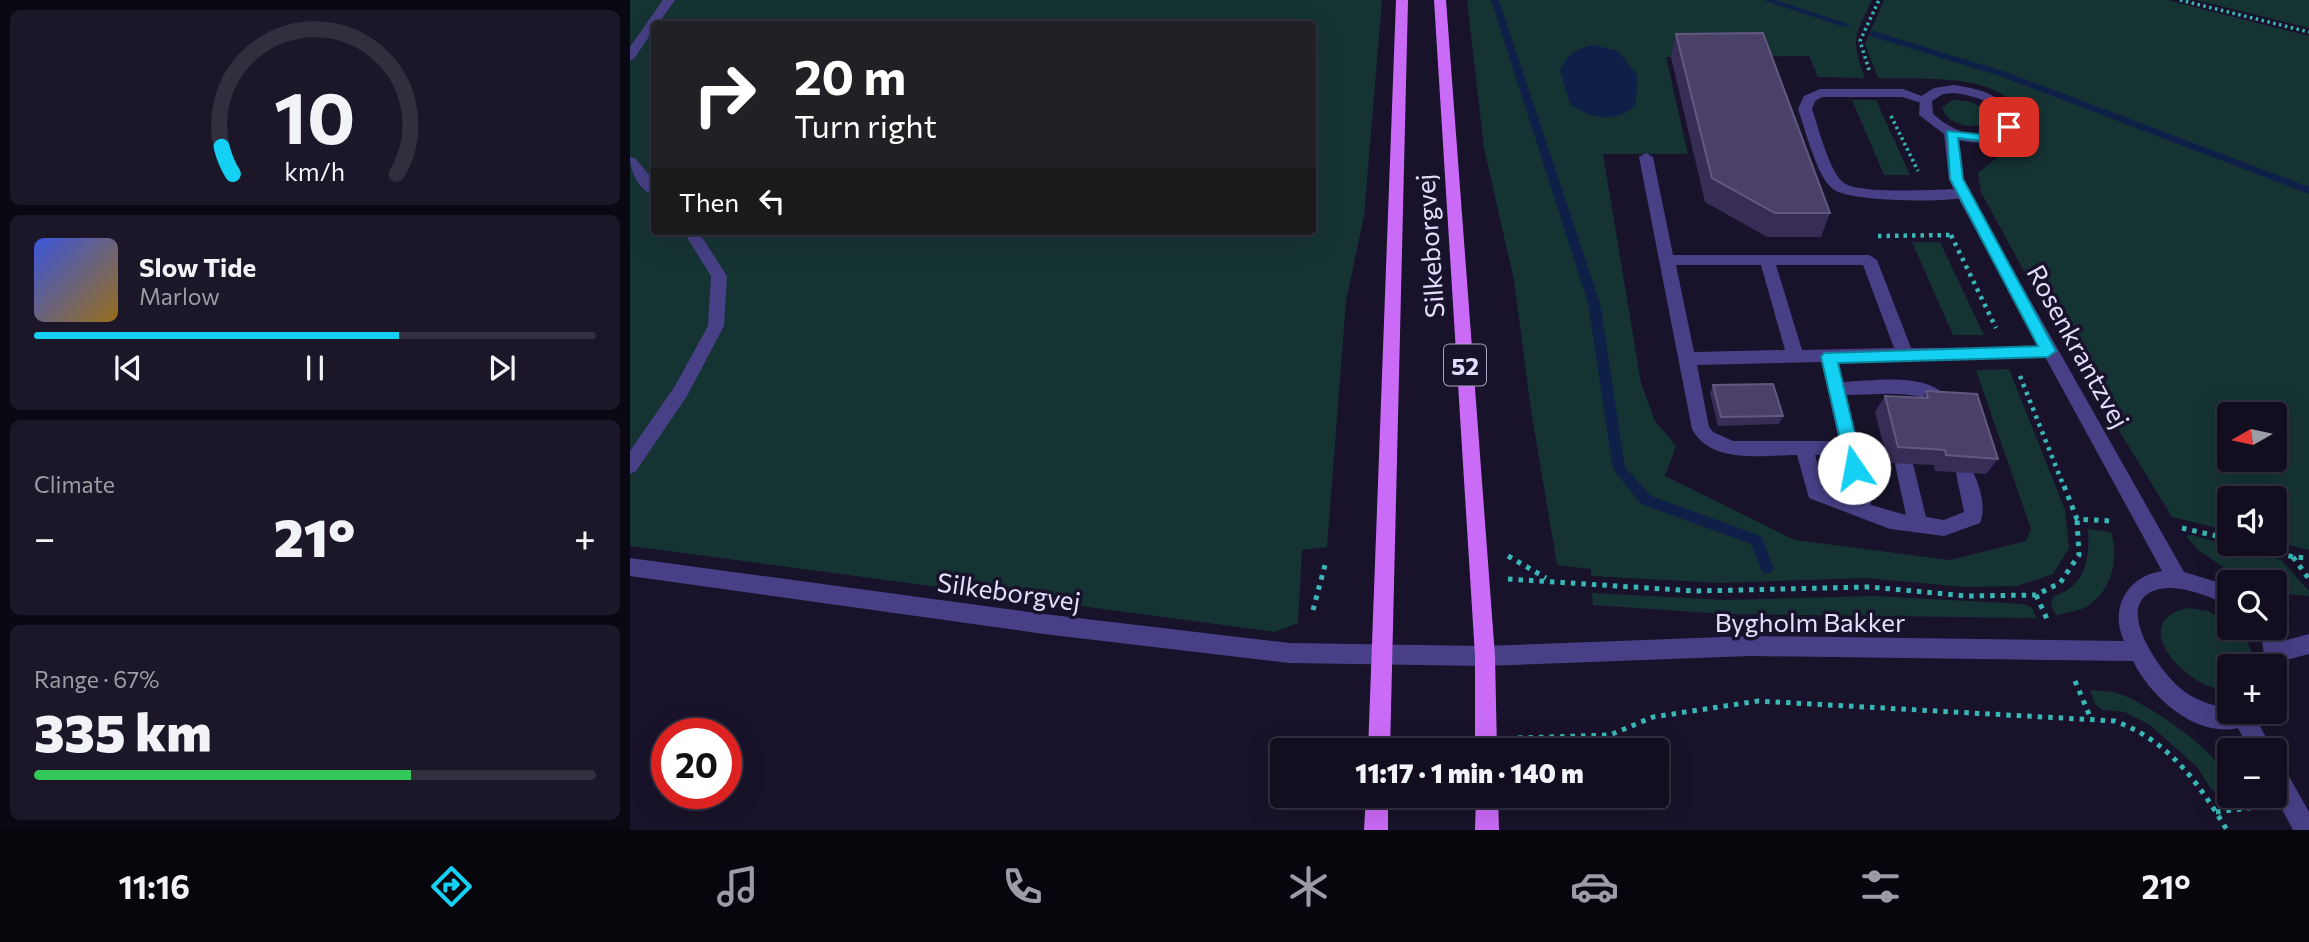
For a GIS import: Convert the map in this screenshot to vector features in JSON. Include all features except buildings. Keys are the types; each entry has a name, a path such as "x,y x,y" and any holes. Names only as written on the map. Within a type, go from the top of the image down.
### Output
{"main road":[{"name":"Silkeborgvej","path":"1379,738 1402,0"},
{"name":"Silkeborgvej","path":"1440,0 1485,656 1486,738"},
{"path":"1376,830 1377,808"},
{"path":"1487,808 1488,830"}],"street":[{"path":"655,21 669,0"},
{"path":"630,57 651,26"},
{"path":"1939,91 1972,91 1989,97 2009,117 2009,127 2001,134 1969,138 1951,133 1935,125 1926,115 1925,100 1939,91"},
{"path":"1925,100 1903,93 1820,93 1809,99 1805,109 1826,167 1837,186 1858,194 1963,194"},
{"name":"Rosenkrantzvej","path":"1951,133 1956,179 1963,194 2177,579"},
{"path":"1646,157 1665,260 1702,429 1707,437 1731,448 1850,447"},
{"path":"630,162 651,186"},
{"path":"630,466 681,391 716,326 719,276 693,235"},
{"path":"1665,260 1869,260 1905,354"},
{"path":"1767,260 1795,356"},
{"path":"1687,359 2048,351"},
{"path":"1829,357 1863,510"},
{"path":"1838,389 1915,388 1933,392 1942,398 1945,409"},
{"path":"1876,390 1888,404"},
{"path":"1804,446 1816,492 1890,521 1944,528 1973,517 1965,472"},
{"path":"1904,464 1918,525"},
{"name":"Silkeborgvej","path":"630,567 1044,624 1290,653 1485,656"},
{"path":"2217,590 2177,579 2150,583 2132,598 2127,622 2136,651 2155,677 2182,700 2217,717"},
{"path":"2278,640 2286,654"},
{"path":"2285,650 2309,644"},
{"name":"Bygholm Bakker","path":"1485,656 1750,646 2136,651"},
{"path":"2287,657 2293,677 2287,702"},
{"path":"2287,796 2306,830"}],"path":[{"path":"1879,0 1860,41 1863,56 1880,93"},
{"path":"2180,0 2309,33"},
{"path":"1869,260 1860,236 1951,234"},
{"path":"1479,579 1546,579 1695,591 1870,587 1967,596 2036,595 2060,583 2079,555 2077,519"},
{"path":"2287,555 2309,558"},
{"path":"1507,556 1546,579"},
{"path":"2293,557 2309,579"},
{"path":"1313,610 1326,561"},
{"path":"1573,738 1610,735 1653,717 1758,701 2115,721 2133,726 2165,746 2196,779 2227,830"}],"green space":[{"path":"630,0 1382,0 1364,216 1346,301 1327,547 1302,550 1298,623 1275,632 630,546"},
{"path":"1467,0 1872,0 1856,38 1857,54 1865,78 1818,77 1809,56 1666,57 1688,154 1603,154 1641,383 1655,421 1676,446 1665,476 1795,540 1950,560 2026,541 2031,529 1976,370 2009,369 2065,510 2069,548 2053,574 2017,586 1964,587 1865,578 1721,583 1591,576 1591,569 1557,565 1531,410 1514,280 1484,148"},
{"path":"1884,0 2167,0 2309,36 2309,550 2287,545 2287,486 2217,486 2217,528 2172,517 2044,308 1981,192 1978,173 2028,132 2020,111 2006,97 1988,88 1966,82 1878,78 1865,44"},
{"path":"2196,0 2309,0 2309,28"},
{"path":"1852,100 1876,100 1910,175 1884,175"},
{"path":"1952,100 1979,106 1984,109 1989,119 1985,124 1973,126 1954,122 1942,108"},
{"path":"1912,242 1940,242 1984,335 1953,335"},
{"path":"2088,529 2111,532 2114,552 2112,572 2103,591 2088,606 2056,615 2051,605 2053,597 2073,586 2084,570 2088,551"},
{"path":"2192,535 2217,542 2217,556 2267,556 2281,560 2309,591 2309,596 2287,594 2287,570 2227,570 2197,549 2186,536"},
{"path":"1592,593 1725,600 1875,596 2024,604 2032,608 2037,618 1725,614 1593,605"},
{"path":"2189,608 2208,611 2217,616 2217,640 2245,640 2252,654 2217,654 2217,688 2196,680 2169,654 2162,640 2162,626 2170,615"},
{"path":"2090,690 2114,692 2130,698 2180,729 2217,763 2217,792 2211,789 2197,767 2150,725 2125,712 2102,710 2095,704"}],"water":[{"path":"1594,45 1618,51 1637,75 1636,105 1620,115 1603,117 1586,113 1570,104 1560,70 1573,53"}],"waterway":[{"path":"1495,0 1594,303 1619,469 1646,500 1756,540 1767,568"},
{"path":"1767,0 1847,25"},
{"path":"1873,34 2003,74 2309,191"}],"route":[{"path":"1854,468 1829,357 2048,351 1956,179 1951,133 1987,139 2001,134 2009,127"}]}
